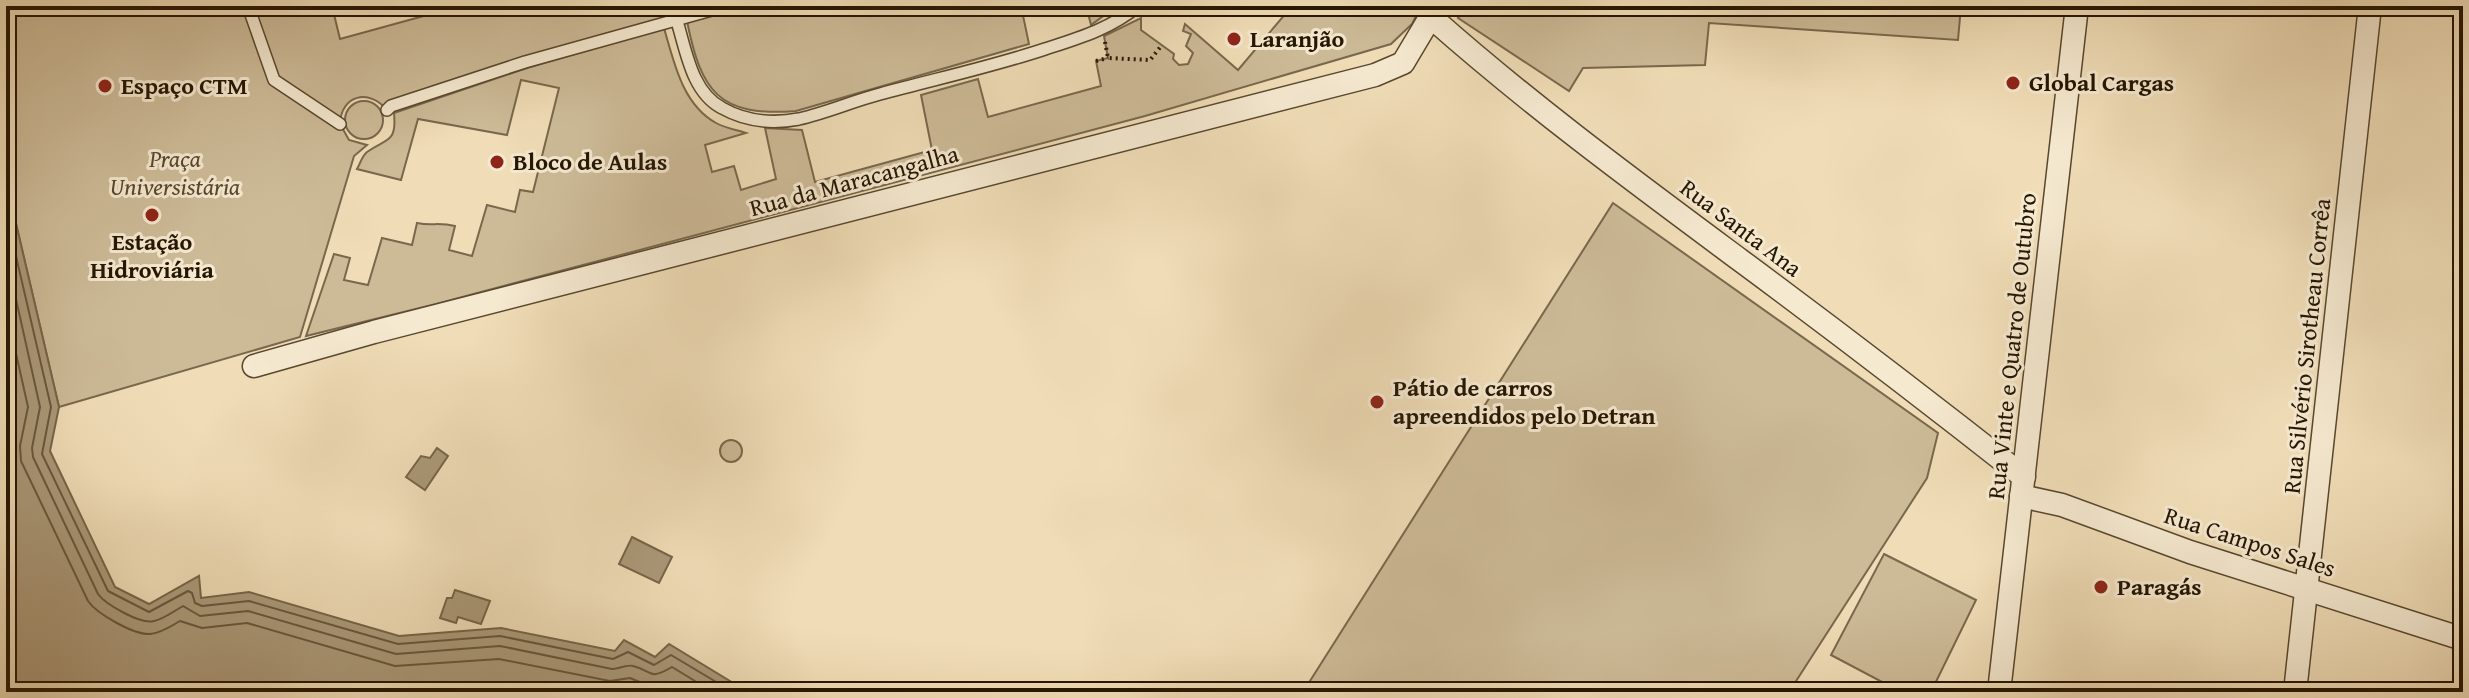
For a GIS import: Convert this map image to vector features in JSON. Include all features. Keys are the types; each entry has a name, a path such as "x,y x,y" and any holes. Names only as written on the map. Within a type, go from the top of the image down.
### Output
{"street":[{"name":"Rua Vinte e Quatro de Outubro","path":"1999,692 2077,6"},
{"name":"Rua Silvério Sirotheau Corrêa","path":"2295,692 2370,6"},
{"name":"Rua Santa Ana","path":"1434,12 1479,60 1894,374 2022,486"},
{"name":"Rua da Maracangalha","path":"254,366 420,320 1375,75 1403,63 1434,12"},
{"name":"Rua Campos Sales","path":"2022,486 2062,505 2190,552 2463,639"}],"lane":[{"path":"248,6 274,80 340,124"},
{"path":"387,110 391,106 525,62 726,6"},
{"path":"676,18 693,72 711,101 744,118 770,121 798,119 871,96 1020,57 1101,31 1138,6"}],"path":[{"path":"1104,36 1108,58"},
{"path":"1096,61 1108,58 1150,60 1162,45"}],"green space":[{"name":"Praça Universistária","path":"6,6 332,6 340,39 460,6 573,6 576,16 602,6 695,6 676,11 676,18 387,110 380,103 364,97 351,101 345,106 340,124 349,140 367,145 354,156 300,337 59,407 6,181"},
{"path":"742,6 1021,6 1029,44 796,111 770,112 731,104 718,95 699,66 693,45 687,21"},
{"path":"1117,6 1091,25 1087,9"},
{"path":"1292,6 1421,6 1412,24 1391,44 1145,116 306,336 334,254 350,258 344,280 368,285 382,238 412,245 417,223 455,226 449,250 472,256 487,205 515,212 520,190 533,192 559,88 521,80 507,135 418,119 401,180 357,169 365,154 392,135 394,113 527,68 664,28 681,81 695,105 716,123 746,133 705,145 712,172 734,166 741,190 776,179 765,128 802,130 815,182 932,150 921,95 978,79 988,117 1101,86 1096,61 1108,58 1104,36 1141,18 1141,30 1174,54 1173,59 1179,65 1188,64 1193,53 1186,46 1191,34 1183,31 1185,24 1238,70"},
{"path":"1465,6 1961,6 1958,40 1709,23 1705,65 1583,68 1569,91 1458,18"},
{"path":"364,101 378,106 383,120 378,134 364,139 350,134 345,120 350,106"},
{"path":"1613,203 1938,433 1927,478 1789,692 1303,692"},
{"path":"731,440 739,443 742,451 739,459 731,462 723,459 720,451 723,443"},
{"path":"1884,554 1976,600 1931,692 1901,692 1831,655"}],"water":[{"path":"6,181 59,407 50,451 115,587 149,604 199,576 201,598 249,592 399,636 501,628 615,651 624,640 655,657 669,644 748,692 6,692"},
{"path":"437,448 448,456 425,490 406,477 421,456 430,458"},
{"path":"632,537 672,557 659,583 619,564"},
{"path":"455,590 490,601 481,624 458,617 456,623 440,618 447,598 452,598"}],"place":[{"name":"Laranjão","path":"1234,39"},
{"name":"Global Cargas","path":"2013,83"},
{"name":"Espaço CTM","path":"105,86"},
{"name":"Bloco de Aulas","path":"497,162"},
{"name":"Estação Hidroviária","path":"152,215"},
{"name":"Pátio de carros apreendidos pelo Detran","path":"1377,402"},
{"name":"Paragás","path":"2101,587"}]}
